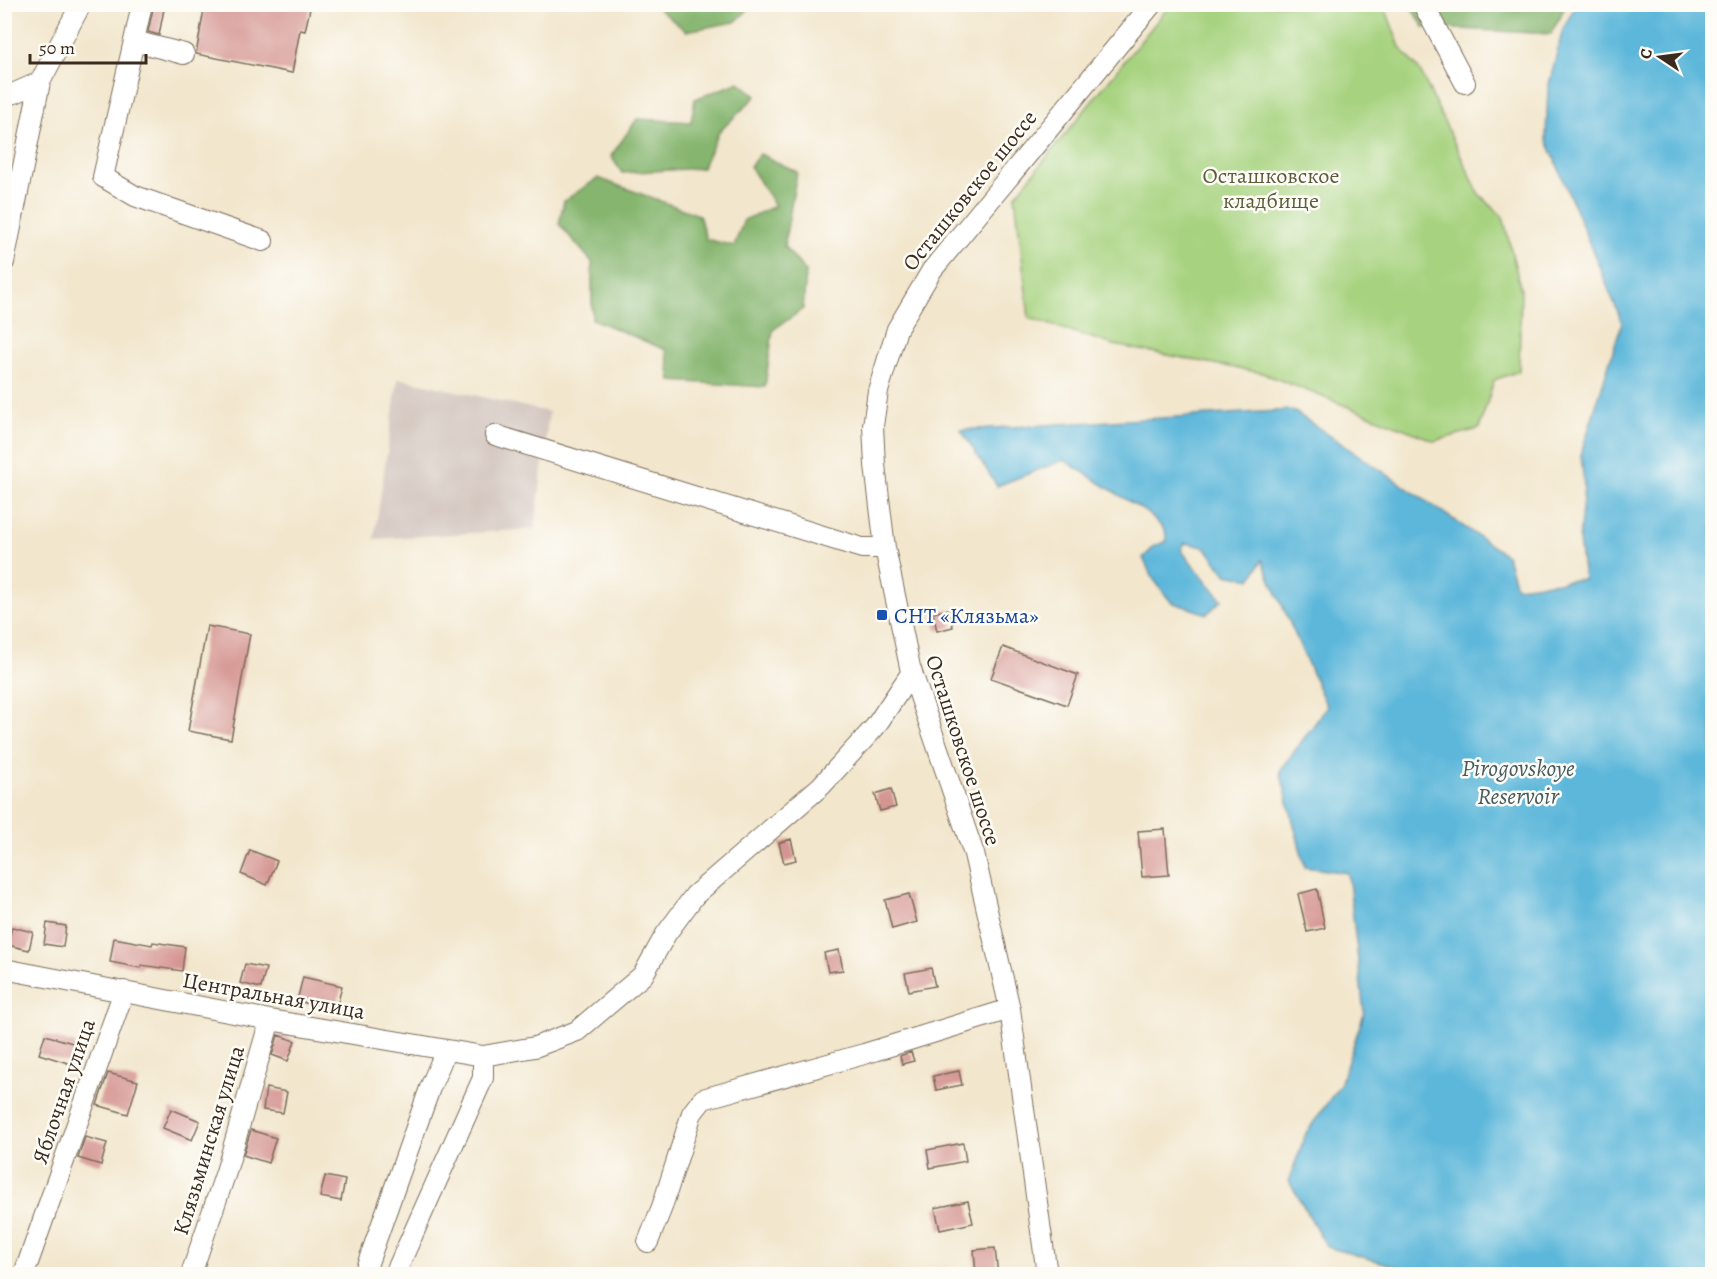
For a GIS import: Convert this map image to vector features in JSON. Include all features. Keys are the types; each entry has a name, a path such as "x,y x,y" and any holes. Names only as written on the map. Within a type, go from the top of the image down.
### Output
{"street":[{"path":"5,251 40,82 81,4"},
{"path":"142,4 103,177 135,196 263,241"},
{"name":"Осташковское шоссе","path":"1047,1275 1010,1010 974,854 912,672 885,548 875,465 873,426 878,391 897,329 933,270 1152,4"},
{"path":"1423,4 1465,82"},
{"path":"134,41 184,54"},
{"path":"4,94 15,93 40,82"},
{"path":"495,435 862,548 885,548"},
{"name":"Центральная улица","path":"4,969 270,1020 483,1056 535,1047 577,1031 643,975 666,934 695,895 821,786 875,727 912,672"},
{"name":"Яблочная улица","path":"24,1275 124,991"},
{"path":"648,1242 662,1207 692,1113 703,1099 1010,1010"},
{"name":"Клязьминская улица","path":"191,1275 226,1172 270,1020"},
{"path":"364,1275 430,1088 446,1050"},
{"path":"395,1275 483,1078 483,1056"}],"shaded area":[{"path":"398,378 549,412 535,529 374,539"}],"green space":[{"path":"654,5 753,5 735,22 686,31"},
{"name":"Осташковское кладбище","path":"1170,5 1384,5 1400,47 1420,71 1479,194 1503,217 1521,290 1519,371 1494,380 1479,429 1435,441 1262,373 1114,345 1029,318 1015,196"},
{"path":"1409,5 1566,5 1551,34 1424,27"},
{"path":"739,82 756,96 719,132 702,168 622,173 611,156 637,119 691,122 695,99"},
{"path":"760,154 797,172 784,246 806,272 803,309 773,330 765,387 671,381 666,350 592,319 592,262 559,224 564,201 598,178 699,215 706,239 734,246 744,220 775,206 750,166"}],"water":[{"name":"Pirogovskoye Reservoir","path":"1576,5 1712,5 1712,1274 1424,1274 1327,1247 1289,1181 1306,1133 1340,1085 1364,1013 1348,873 1305,867 1280,771 1327,707 1262,560 1251,579 1226,574 1205,547 1185,543 1181,550 1222,600 1207,614 1171,602 1152,577 1143,558 1155,546 1167,541 1165,530 1149,514 1064,460 997,486 961,430 1292,410 1507,556 1516,587 1584,579 1579,541 1584,486 1581,454 1622,322 1546,138 1548,88 1563,29"}],"building":[{"path":"154,4 165,4 159,35 148,32"},
{"path":"205,4 311,4 305,31 300,30 292,73 196,54"},
{"path":"949,609 953,627 937,631 933,613"},
{"path":"207,626 250,634 231,739 188,731"},
{"path":"1003,647 1078,675 1067,705 991,678"},
{"path":"891,789 896,807 880,811 875,794"},
{"path":"1165,829 1169,875 1142,877 1138,831"},
{"path":"791,839 796,860 784,863 779,843"},
{"path":"250,850 277,861 267,885 241,874"},
{"path":"1317,889 1325,928 1307,932 1298,894"},
{"path":"909,894 917,922 892,929 885,900"},
{"path":"47,923 66,926 63,947 44,944"},
{"path":"12,927 33,932 29,950 7,945"},
{"path":"114,938 152,945 153,942 185,947 182,971 141,965 141,968 110,962"},
{"path":"839,950 843,970 828,972 824,953"},
{"path":"245,964 266,968 261,988 240,983"},
{"path":"931,968 935,986 909,991 905,973"},
{"path":"303,977 342,986 336,1010 297,1001"},
{"path":"45,1035 76,1044 71,1064 39,1054"},
{"path":"278,1035 295,1041 288,1061 272,1055"},
{"path":"911,1052 914,1061 902,1064 900,1056"},
{"path":"959,1071 962,1085 936,1090 933,1076"},
{"path":"108,1073 138,1081 128,1114 97,1105"},
{"path":"266,1088 287,1092 283,1113 263,1110"},
{"path":"171,1109 200,1121 192,1140 163,1128"},
{"path":"251,1130 276,1138 268,1163 243,1155"},
{"path":"85,1137 107,1143 101,1165 78,1158"},
{"path":"963,1143 966,1161 930,1168 927,1150"},
{"path":"325,1176 345,1180 341,1201 320,1197"},
{"path":"968,1201 973,1223 940,1230 935,1208"},
{"path":"995,1248 998,1275 976,1275 974,1250"}],"place":[{"name":"СНТ «Клязьма»","path":"882,615"}]}
